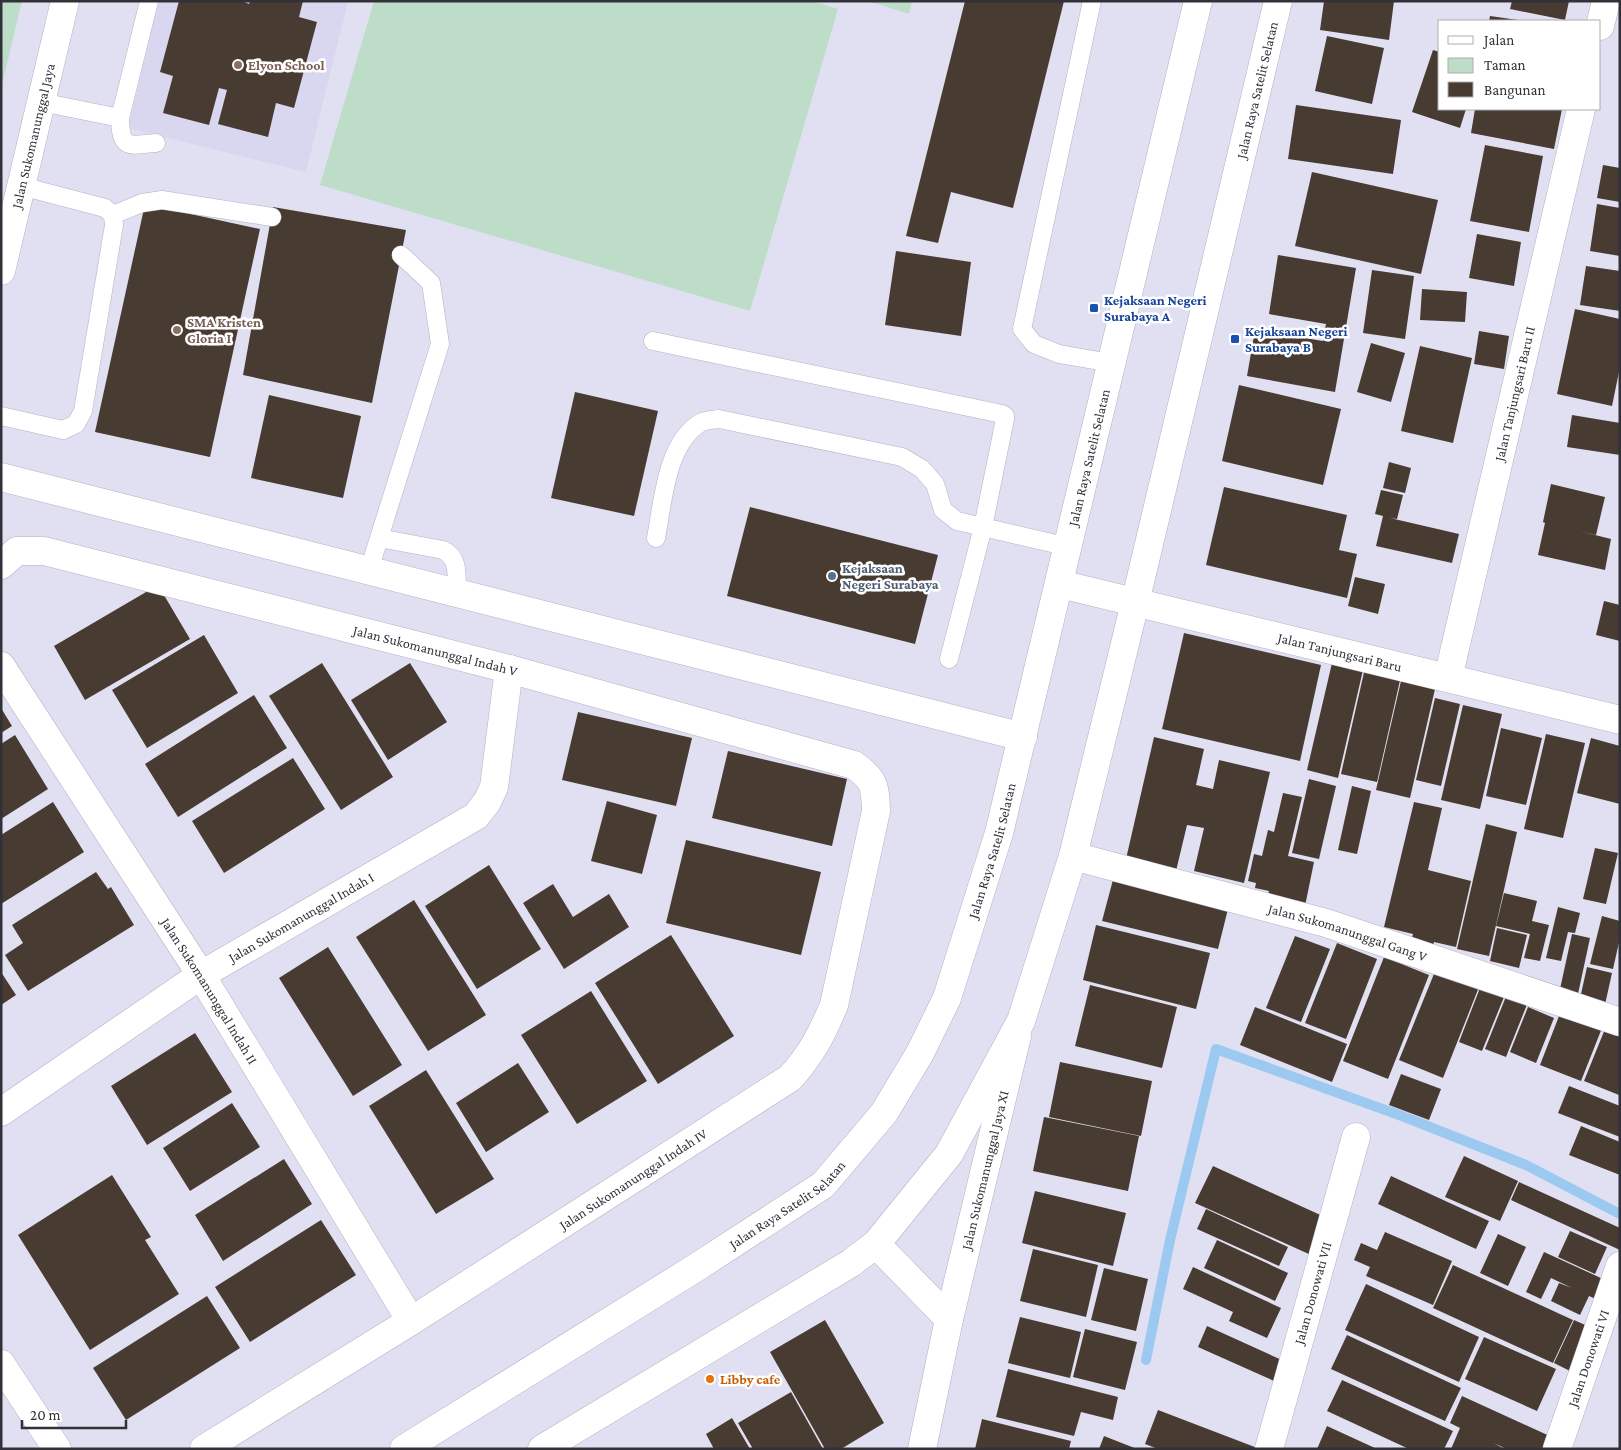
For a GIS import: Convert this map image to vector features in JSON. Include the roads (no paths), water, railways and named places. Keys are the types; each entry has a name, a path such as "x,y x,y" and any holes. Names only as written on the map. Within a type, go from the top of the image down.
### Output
{"street":[{"name":"Jalan Sukomanunggal Jaya","path":"1,271 65,1"},
{"name":"Jalan Raya Satelit Selatan","path":"404,1449 697,1267 823,1185 884,1113 920,1053 947,998 1000,833 1198,1"},
{"name":"Jalan Raya Satelit Selatan","path":"542,1449 851,1263 876,1244 949,1154 1021,1021 1072,856 1135,602 1278,1"},
{"path":"1601,22 1606,1"},
{"name":"Jalan Tanjungsari Baru II","path":"1448,678 1581,110"},
{"path":"1,476 1023,737"},
{"name":"Jalan Sukomanunggal Indah V","path":"1,564 18,551 44,551 509,669 854,765 869,776"},
{"name":"Jalan Tanjungsari Baru","path":"1060,584 1620,720"},
{"name":"Jalan Sukomanunggal Indah II","path":"1,666 201,975 411,1320"},
{"name":"Jalan Sukomanunggal Indah I","path":"1,1112 201,975 476,816 487,802 494,787 509,669"},
{"name":"Jalan Sukomanunggal Indah IV","path":"204,1449 411,1320 790,1078 806,1060 822,1034 834,1005 876,811 875,794 869,776"},
{"name":"Jalan Sukomanunggal Gang V","path":"1072,856 1326,922 1620,1022"},
{"name":"Jalan Sukomanunggal Jaya XI","path":"922,1449 949,1319 1021,1021"},
{"name":"Jalan Donowati VII","path":"1269,1449 1356,1137"},
{"path":"876,1244 949,1319"},
{"name":"Jalan Donowati VI","path":"1557,1449 1620,1266"},
{"path":"1,1364 57,1449"}],"lane":[{"path":"149,1 120,118 120,134 129,145 156,143"},
{"path":"1092,1 1022,328 1034,344 1059,354 1111,363"},
{"path":"41,102 120,118"},
{"path":"1,416 63,430 76,424 83,411 114,225 113,215 106,208 21,186"},
{"path":"113,215 142,203 162,200 272,217"},
{"path":"368,570 440,344 431,283 401,255"},
{"path":"654,341 1005,416 983,528 949,659"},
{"path":"656,538 671,463 685,435 701,422 719,419 902,457 922,469 935,484 943,510 957,522 1068,547"},
{"path":"379,538 442,550 450,554 454,559 457,593"}],"waterway":[{"path":"1146,1360 1170,1240 1216,1049 1402,1116 1526,1165 1620,1214"}],"place":[{"name":"Elyon School","path":"238,65"},
{"name":"Kejaksaan Negeri Surabaya A","path":"1094,308"},
{"name":"SMA Kristen Gloria I","path":"177,330"},
{"name":"Kejaksaan Negeri Surabaya B","path":"1235,339"},
{"name":"Kejaksaan Negeri Surabaya","path":"832,576"},
{"name":"Libby cafe","path":"710,1379"}]}
